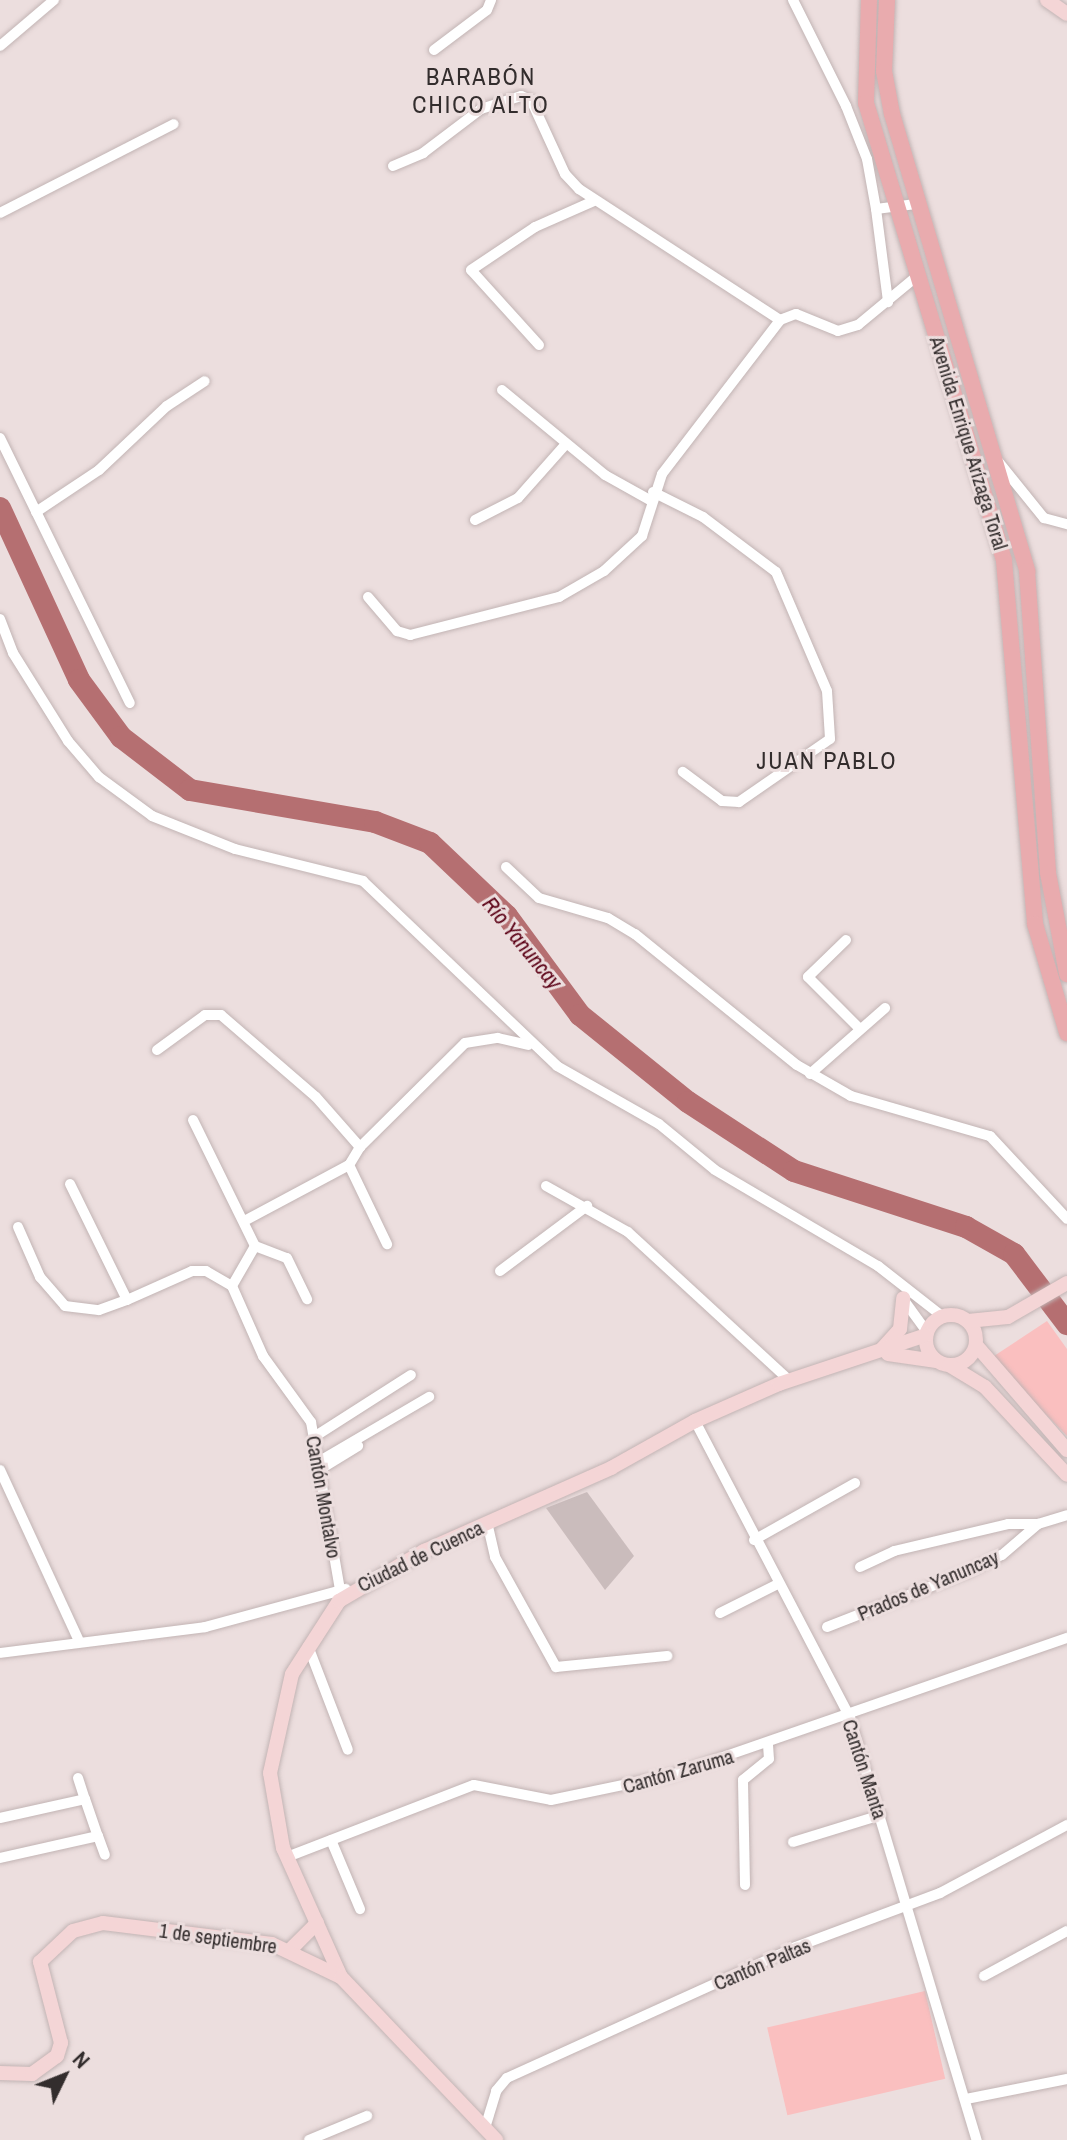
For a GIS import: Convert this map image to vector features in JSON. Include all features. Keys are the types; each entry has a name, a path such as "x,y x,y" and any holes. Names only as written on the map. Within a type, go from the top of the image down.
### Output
{"main road":[{"name":"Avenida Enrique Arízaga Toral","path":"869,0 866,103 916,277 999,535 1014,637 1035,924 1067,1033"},
{"name":"Avenida Enrique Arízaga Toral","path":"887,0 884,71 916,204 997,460 1027,571 1048,873 1067,974"}],"street":[{"path":"0,46 54,0"},
{"path":"434,50 487,10 491,0"},
{"path":"793,0 846,106 867,159 888,302"},
{"path":"1049,1 1067,14"},
{"path":"393,166 423,153 481,109 521,96 539,108 565,174 594,201 780,320"},
{"path":"0,213 174,124"},
{"path":"539,345 471,270 535,227 594,201"},
{"path":"876,209 916,204"},
{"path":"368,597 397,631 410,635 559,597 630,550 642,536 652,496 780,320 796,314 838,331 888,302 916,277"},
{"path":"36,512 99,470 167,406 205,381"},
{"path":"502,390 566,444 652,496 703,517 776,572 827,691 830,739 739,802 722,801 683,772"},
{"path":"0,438 130,703"},
{"path":"475,520 518,498 566,444"},
{"path":"997,460 1044,518 1067,524"},
{"path":"0,619 21,666 99,777 152,816 193,835 363,881 531,1046 596,1091 659,1124 715,1170 869,1260 895,1283 942,1316 968,1321 1011,1316"},
{"path":"506,867 539,898 608,918 635,934 810,1074 881,1107 990,1136 1067,1219"},
{"path":"846,940 808,977 858,1027"},
{"path":"810,1074 858,1027 885,1008"},
{"path":"157,1050 205,1015 221,1015 316,1097 360,1147"},
{"path":"244,1221 349,1165 360,1147 465,1043 498,1038 531,1046"},
{"path":"193,1120 255,1246 287,1258 307,1299"},
{"path":"349,1165 387,1244"},
{"path":"70,1184 127,1300"},
{"path":"546,1186 587,1206 628,1232 789,1380"},
{"path":"500,1271 587,1206"},
{"path":"18,1227 40,1277 65,1306 99,1310 192,1271 206,1271 232,1286 255,1246"},
{"path":"895,1283 943,1363 985,1387 1067,1475"},
{"path":"943,1363 963,1362 976,1344 1011,1316 1067,1283"},
{"name":"Cantón Montalvo","path":"232,1286 263,1356 303,1406 314,1437 346,1589"},
{"path":"875,1355 900,1329 903,1298"},
{"path":"926,1333 942,1316"},
{"path":"968,1321 976,1344 1067,1450"},
{"name":"Ciudad de Cuenca","path":"341,1977 287,1857 270,1773 280,1709 308,1646 346,1589 611,1468 695,1421 789,1380 875,1355 926,1333"},
{"name":"Ciudad de Cuenca","path":"875,1355 943,1363"},
{"path":"314,1437 411,1375"},
{"path":"318,1466 429,1401"},
{"name":"Cantón Manta","path":"695,1421 754,1540 850,1718 977,2140"},
{"path":"0,1470 78,1639"},
{"path":"754,1540 855,1483"},
{"name":"Prados de Yanuncay","path":"827,1627 979,1567 1038,1524 1067,1515"},
{"path":"487,1522 501,1570 556,1667 667,1656"},
{"path":"860,1567 894,1551 1008,1524 1038,1524"},
{"path":"720,1613 778,1584"},
{"path":"0,1653 78,1639 205,1627 346,1589"},
{"name":"Cantón Zaruma","path":"287,1857 474,1785 526,1799 576,1798 850,1718 1067,1638"},
{"path":"308,1646 348,1750"},
{"path":"745,1885 743,1780 769,1759 768,1744"},
{"path":"78,1778 105,1855"},
{"path":"0,1818 85,1799"},
{"path":"793,1842 881,1815"},
{"name":"Cantón Paltas","path":"485,2128 496,2091 507,2078 793,1948 909,1907 1067,1825"},
{"path":"0,1858 98,1836"},
{"path":"331,1840 360,1909"},
{"name":"1 de septiembre","path":"3,2077 32,2074 57,2056 61,2043 40,1962 73,1931 103,1923 291,1949 341,1977 496,2140"},
{"path":"291,1949 317,1923"},
{"path":"984,1976 1067,1931"},
{"path":"966,2099 1067,2079"},
{"path":"309,2140 367,2116"}],"shaded area":[{"path":"1047,1321 1067,1349 1067,1436 991,1358"},
{"path":"925,1991 945,2079 787,2115 767,2027"}],"building":[{"path":"587,1492 634,1556 605,1590 546,1508"}],"waterway":[{"name":"Río Yanuncay","path":"0,508 79,680 121,737 190,790 375,822 430,843 507,916 580,1015 688,1102 794,1171 966,1227 1014,1254 1067,1324"}],"district":[{"name":"BARABÓN CHICO ALTO","path":"481,91"},
{"name":"JUAN PABLO","path":"827,761"}]}
